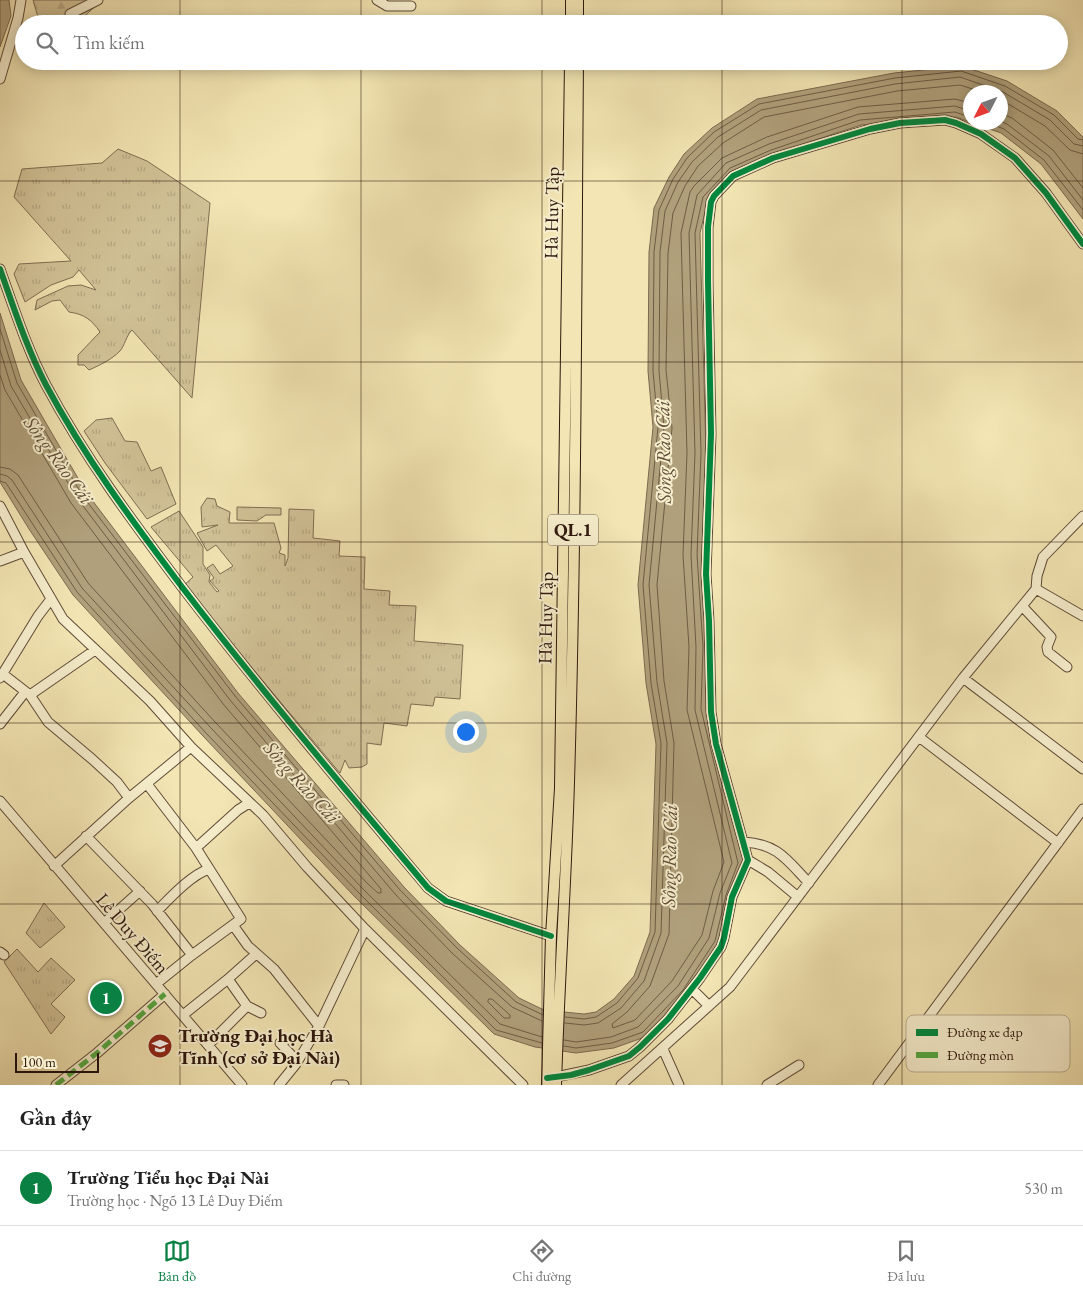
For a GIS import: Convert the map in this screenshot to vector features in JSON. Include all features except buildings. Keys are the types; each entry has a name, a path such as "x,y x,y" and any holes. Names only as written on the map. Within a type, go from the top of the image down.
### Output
{"main road":[{"path":"570,15 571,0"},
{"path":"578,0 578,15"},
{"name":"Hà Huy Tập","path":"554,999 551,936 560,788 570,70"},
{"name":"Hà Huy Tập","path":"551,1081 554,999 569,783 578,70"}],"street":[{"path":"18,15 21,0"},
{"path":"70,14 98,0"},
{"path":"378,0 387,6 411,6"},
{"path":"0,79 15,28"},
{"path":"551,1081 589,1070 632,1054 668,1019 692,989 721,947 732,897 748,860 716,744 711,712 706,574 711,442 708,227 711,202 714,196 733,176 773,158 870,129 900,123 945,120 981,134 1015,158 1046,193 1083,244"},
{"path":"0,269 39,371 101,478 217,632 316,754 428,888 446,901 551,936"},
{"path":"0,506 51,599 69,626 150,701 191,747 263,815 307,867 365,929 524,1085"},
{"path":"621,1085 631,1082 663,1049 730,987 963,678 1036,589 1036,576 1043,557 1083,516"},
{"path":"0,561 24,552"},
{"path":"1036,589 1083,616"},
{"path":"51,599 38,616 1,676 27,694 48,722 92,758 117,782 129,798"},
{"path":"1022,606 1051,637 1047,647 1048,652 1067,667"},
{"path":"0,724 27,694 95,650"},
{"path":"963,678 1083,769"},
{"path":"919,736 1058,843"},
{"path":"54,866 129,798 191,747"},
{"path":"147,784 196,848 241,919 156,984"},
{"name":"Lê Duy Điếm","path":"0,801 242,1085"},
{"path":"196,848 238,810 249,803"},
{"path":"930,1015 1083,809"},
{"path":"86,836 140,891 192,955"},
{"path":"744,842 762,844 774,849 809,883"},
{"path":"748,860 768,872 798,897"},
{"path":"157,911 195,877 209,869"},
{"path":"104,923 140,891"},
{"path":"233,925 248,946 274,969 319,1026"},
{"path":"279,1085 297,1062 319,1026 365,929"},
{"path":"183,1015 256,954"},
{"path":"228,978 247,1006 261,1013"},
{"path":"692,989 709,1006"},
{"path":"56,1085 97,1053 165,994"},
{"path":"208,1045 247,1006"},
{"path":"280,1043 297,1062"},
{"path":"878,1085 906,1047"},
{"path":"663,1049 679,1085"},
{"path":"767,1085 799,1064"},
{"path":"336,1085 344,1085"}],"green space":[{"path":"33,0 102,0 86,15 37,15"},
{"path":"118,149 147,161 210,203 192,398 132,330 120,351 109,360 89,370 84,365 78,365 78,355 100,332 97,328 83,316 69,312 60,300 52,301 35,310 37,300 68,286 81,285 96,290 79,270 73,277 51,285 25,302 14,274 19,264 71,261 14,197 22,169 102,163"},
{"path":"112,418 125,441 137,442 151,471 161,467 176,504 147,519 105,463 84,431 96,420"},
{"path":"207,498 215,499 217,506 230,512 229,523 274,523 281,548 279,553 285,555 285,566 288,558 289,509 314,510 313,538 340,541 339,556 365,557 364,589 390,591 389,605 416,606 414,641 463,645 460,699 435,697 433,706 411,704 407,726 384,723 381,745 367,743 367,764 362,767 349,768 345,760 340,773 183,586 193,577 151,527 179,511 203,547 203,564 210,575 209,582 217,592 219,591 210,581 214,578 207,568 213,564 220,574 233,566 216,545 207,551 197,533 218,525 202,527 201,507"},
{"path":"237,507 281,508 281,515 266,515 257,521 237,520"},
{"path":"44,903 65,927 40,948 26,933"},
{"path":"17,949 38,972 51,958 75,980 51,1004 65,1017 51,1034 4,962"}],"water":[{"path":"0,0 9,0 11,16 0,47"},
{"name":"Sông Rào Cái","path":"923,70 974,70 1007,81 1057,111 1083,137 1083,219 1041,164 1001,133 993,130 1008,130 1008,85 963,85 963,120 956,117 861,125 772,154 733,172 708,199 700,233 706,453 702,555 708,647 706,709 744,864 720,943 687,993 645,1037 614,1048 576,1053 535,1047 494,1034 354,896 73,595 0,482 0,313 21,380 86,492 238,693 404,887 460,945 519,998 544,1010 584,1014 596,1012 614,999 634,976 650,932 656,744 646,683 638,585 653,427 648,371 649,252 654,208 669,177 684,154 712,128 757,99 894,73"}],"marked path":[{"path":"56,1085 97,1053 165,994"}],"cycle path":[{"path":"547,1078 571,1075 629,1056 668,1019 721,947 732,897 748,860 716,744 711,712 706,574 711,434 708,227 711,202 714,196 733,176 773,158 870,129 900,123 945,120 981,134 1015,158 1046,193 1083,244"},
{"path":"0,269 33,357 61,412 93,464 128,514 242,664 428,888 446,901 551,936"}],"place":[{"name":"Trường Tiểu học Đại Nài","path":"106,998"},
{"name":"Trường Đại học Hà Tĩnh (cơ sở Đại Nài)","path":"160,1046"}]}
